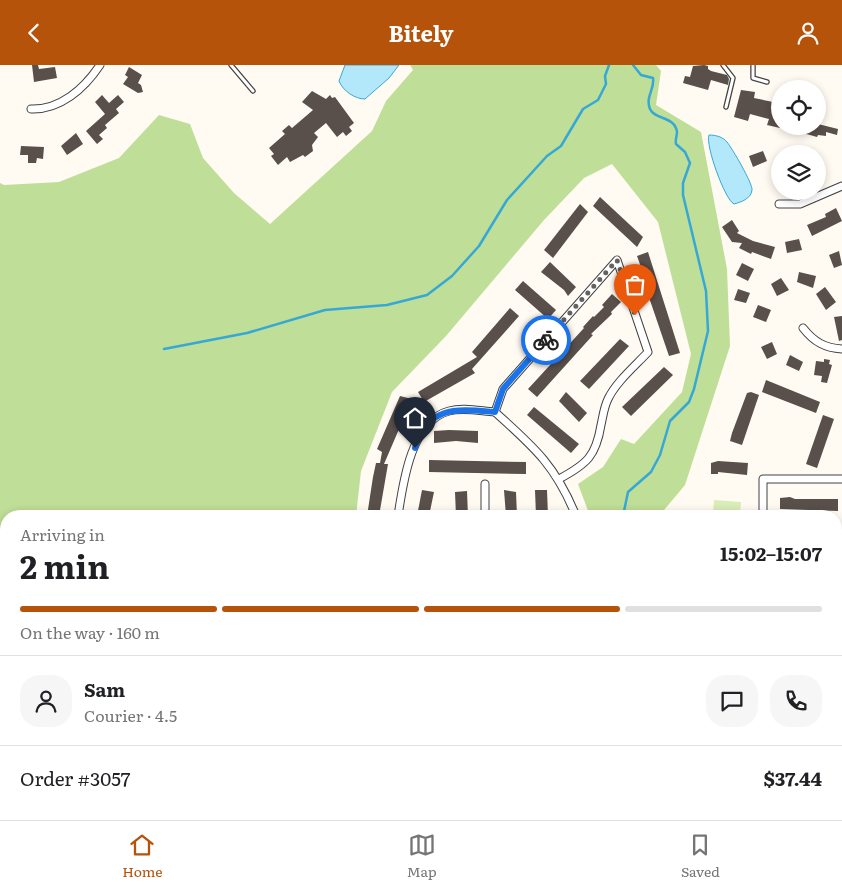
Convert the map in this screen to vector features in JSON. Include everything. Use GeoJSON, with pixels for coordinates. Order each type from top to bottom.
{"type":"FeatureCollection","features":[{"type":"Feature","properties":{"kind":"street"},"geometry":{"type":"LineString","coordinates":[[30,109],[43,109],[59,104],[78,90],[100,65]]}},
{"type":"Feature","properties":{"kind":"street"},"geometry":{"type":"LineString","coordinates":[[779,204],[800,204],[842,186]]}},
{"type":"Feature","properties":{"kind":"street"},"geometry":{"type":"LineString","coordinates":[[495,412],[503,389],[617,260],[648,352],[608,397],[598,444],[593,453],[579,468],[559,479]]}},
{"type":"Feature","properties":{"kind":"street"},"geometry":{"type":"LineString","coordinates":[[803,329],[816,342],[832,348],[842,349]]}},
{"type":"Feature","properties":{"kind":"street"},"geometry":{"type":"LineString","coordinates":[[399,510],[404,480],[420,432],[434,417],[450,411],[495,412],[542,455],[559,479],[573,510]]}},
{"type":"Feature","properties":{"kind":"street"},"geometry":{"type":"LineString","coordinates":[[763,510],[763,479],[842,479]]}},
{"type":"Feature","properties":{"kind":"street"},"geometry":{"type":"LineString","coordinates":[[485,484],[485,510]]}},
{"type":"Feature","properties":{"kind":"lane"},"geometry":{"type":"LineString","coordinates":[[231,65],[253,91]]}},
{"type":"Feature","properties":{"kind":"lane"},"geometry":{"type":"LineString","coordinates":[[723,65],[733,79],[726,107]]}},
{"type":"Feature","properties":{"kind":"lane"},"geometry":{"type":"LineString","coordinates":[[752,65],[753,78],[767,82]]}},
{"type":"Feature","properties":{"kind":"green space"},"geometry":{"type":"Polygon","coordinates":[[[410,65],[656,65],[661,71],[656,105],[701,132],[727,269],[730,346],[685,485],[664,510],[588,510],[578,484],[603,467],[621,439],[634,444],[682,392],[691,354],[658,222],[612,164],[584,178],[544,220],[446,336],[392,392],[361,471],[357,510],[0,510],[0,183],[4,185],[59,182],[119,158],[159,115],[190,124],[203,158],[234,193],[270,224],[372,131],[386,101],[413,70],[410,65]]]}},
{"type":"Feature","properties":{"kind":"green space"},"geometry":{"type":"Polygon","coordinates":[[[714,500],[741,502],[740,510],[713,510],[714,500]]]}},
{"type":"Feature","properties":{"kind":"water"},"geometry":{"type":"Polygon","coordinates":[[[345,65],[399,65],[389,78],[365,99],[361,99],[346,91],[339,81],[345,65]]]}},
{"type":"Feature","properties":{"kind":"water"},"geometry":{"type":"Polygon","coordinates":[[[709,135],[725,140],[742,166],[752,190],[750,196],[745,200],[734,204],[726,193],[713,160],[709,135]]]}},
{"type":"Feature","properties":{"kind":"building"},"geometry":{"type":"Polygon","coordinates":[[[32,65],[38,65],[39,69],[55,67],[57,78],[34,82],[32,65]]]}},
{"type":"Feature","properties":{"kind":"building"},"geometry":{"type":"Polygon","coordinates":[[[693,66],[708,66],[708,69],[711,71],[727,75],[729,79],[728,85],[711,80],[708,90],[683,83],[685,76],[690,77],[693,66]]]}},
{"type":"Feature","properties":{"kind":"building"},"geometry":{"type":"Polygon","coordinates":[[[129,67],[142,75],[138,83],[141,85],[143,92],[138,93],[123,84],[128,77],[125,75],[129,67]]]}},
{"type":"Feature","properties":{"kind":"building"},"geometry":{"type":"Polygon","coordinates":[[[741,90],[755,92],[754,98],[771,102],[771,126],[767,125],[769,119],[750,114],[748,121],[734,117],[741,90]]]}},
{"type":"Feature","properties":{"kind":"building"},"geometry":{"type":"Polygon","coordinates":[[[312,91],[326,99],[330,95],[332,98],[335,97],[354,123],[349,127],[352,131],[346,136],[343,132],[337,137],[326,123],[314,133],[318,137],[312,145],[313,151],[305,157],[303,155],[290,162],[287,157],[278,165],[271,156],[274,154],[269,148],[285,134],[282,131],[289,125],[292,128],[313,110],[302,102],[312,91]]]}},
{"type":"Feature","properties":{"kind":"building"},"geometry":{"type":"Polygon","coordinates":[[[102,95],[109,103],[118,95],[124,102],[116,109],[119,113],[105,125],[107,128],[99,135],[103,139],[97,144],[86,131],[105,114],[95,102],[102,95]]]}},
{"type":"Feature","properties":{"kind":"building"},"geometry":{"type":"Polygon","coordinates":[[[826,126],[838,129],[837,135],[826,132],[826,126]]]}},
{"type":"Feature","properties":{"kind":"building"},"geometry":{"type":"Polygon","coordinates":[[[76,133],[83,144],[67,155],[61,146],[76,133]]]}},
{"type":"Feature","properties":{"kind":"building"},"geometry":{"type":"Polygon","coordinates":[[[21,146],[44,147],[43,159],[37,158],[36,163],[28,163],[28,155],[20,155],[21,146]]]}},
{"type":"Feature","properties":{"kind":"building"},"geometry":{"type":"Polygon","coordinates":[[[763,151],[767,161],[753,167],[749,156],[763,151]]]}},
{"type":"Feature","properties":{"kind":"building"},"geometry":{"type":"Polygon","coordinates":[[[600,197],[643,237],[637,247],[593,206],[600,197]]]}},
{"type":"Feature","properties":{"kind":"building"},"geometry":{"type":"Polygon","coordinates":[[[580,204],[588,212],[553,258],[544,250],[580,204]]]}},
{"type":"Feature","properties":{"kind":"building"},"geometry":{"type":"Polygon","coordinates":[[[836,208],[842,221],[812,236],[807,225],[826,217],[825,214],[836,208]]]}},
{"type":"Feature","properties":{"kind":"building"},"geometry":{"type":"Polygon","coordinates":[[[732,220],[739,231],[737,233],[753,241],[775,247],[771,259],[752,252],[751,254],[739,248],[742,243],[732,242],[722,227],[732,220]]]}},
{"type":"Feature","properties":{"kind":"building"},"geometry":{"type":"Polygon","coordinates":[[[799,239],[802,250],[787,253],[785,242],[799,239]]]}},
{"type":"Feature","properties":{"kind":"building"},"geometry":{"type":"Polygon","coordinates":[[[839,251],[842,265],[834,268],[829,255],[839,251]]]}},
{"type":"Feature","properties":{"kind":"building"},"geometry":{"type":"Polygon","coordinates":[[[648,252],[680,353],[669,356],[640,271],[642,270],[637,256],[648,252]]]}},
{"type":"Feature","properties":{"kind":"building"},"geometry":{"type":"Polygon","coordinates":[[[550,262],[576,287],[568,296],[564,290],[541,272],[550,262]]]}},
{"type":"Feature","properties":{"kind":"building"},"geometry":{"type":"Polygon","coordinates":[[[742,263],[754,269],[748,281],[736,275],[742,263]]]}},
{"type":"Feature","properties":{"kind":"building"},"geometry":{"type":"Polygon","coordinates":[[[799,272],[816,276],[813,288],[797,282],[799,272]]]}},
{"type":"Feature","properties":{"kind":"building"},"geometry":{"type":"Polygon","coordinates":[[[781,278],[789,290],[777,296],[771,284],[781,278]]]}},
{"type":"Feature","properties":{"kind":"building"},"geometry":{"type":"Polygon","coordinates":[[[523,281],[556,310],[548,319],[515,290],[523,281]]]}},
{"type":"Feature","properties":{"kind":"building"},"geometry":{"type":"Polygon","coordinates":[[[825,287],[836,302],[826,310],[816,294],[825,287]]]}},
{"type":"Feature","properties":{"kind":"building"},"geometry":{"type":"Polygon","coordinates":[[[738,289],[750,293],[746,303],[734,300],[738,289]]]}},
{"type":"Feature","properties":{"kind":"building"},"geometry":{"type":"Polygon","coordinates":[[[612,294],[621,302],[537,397],[528,389],[593,316],[604,307],[602,305],[612,294]]]}},
{"type":"Feature","properties":{"kind":"building"},"geometry":{"type":"Polygon","coordinates":[[[758,305],[771,310],[766,322],[753,317],[758,305]]]}},
{"type":"Feature","properties":{"kind":"building"},"geometry":{"type":"Polygon","coordinates":[[[510,308],[519,316],[472,369],[475,373],[424,402],[418,392],[477,357],[472,352],[510,308]]]}},
{"type":"Feature","properties":{"kind":"building"},"geometry":{"type":"Polygon","coordinates":[[[842,316],[842,340],[839,341],[834,317],[842,316]]]}},
{"type":"Feature","properties":{"kind":"building"},"geometry":{"type":"Polygon","coordinates":[[[620,339],[629,346],[589,389],[580,381],[620,339]]]}},
{"type":"Feature","properties":{"kind":"building"},"geometry":{"type":"Polygon","coordinates":[[[772,342],[777,354],[767,359],[761,347],[772,342]]]}},
{"type":"Feature","properties":{"kind":"building"},"geometry":{"type":"Polygon","coordinates":[[[790,355],[803,362],[799,371],[786,365],[790,355]]]}},
{"type":"Feature","properties":{"kind":"building"},"geometry":{"type":"Polygon","coordinates":[[[824,359],[830,360],[829,364],[832,365],[827,383],[821,382],[822,376],[814,375],[816,361],[824,362],[824,359]]]}},
{"type":"Feature","properties":{"kind":"building"},"geometry":{"type":"Polygon","coordinates":[[[664,367],[673,375],[631,416],[622,407],[664,367]]]}},
{"type":"Feature","properties":{"kind":"building"},"geometry":{"type":"Polygon","coordinates":[[[766,380],[820,402],[816,413],[762,392],[766,380]]]}},
{"type":"Feature","properties":{"kind":"building"},"geometry":{"type":"Polygon","coordinates":[[[566,392],[587,413],[579,422],[559,401],[566,392]]]}},
{"type":"Feature","properties":{"kind":"building"},"geometry":{"type":"Polygon","coordinates":[[[751,392],[759,395],[742,445],[730,441],[747,393],[751,392]]]}},
{"type":"Feature","properties":{"kind":"building"},"geometry":{"type":"Polygon","coordinates":[[[400,396],[412,399],[384,464],[388,464],[380,510],[368,510],[376,463],[380,463],[382,452],[377,449],[400,396]]]}},
{"type":"Feature","properties":{"kind":"building"},"geometry":{"type":"Polygon","coordinates":[[[534,407],[579,444],[571,453],[527,415],[534,407]]]}},
{"type":"Feature","properties":{"kind":"building"},"geometry":{"type":"Polygon","coordinates":[[[823,415],[834,419],[817,468],[806,464],[823,415]]]}},
{"type":"Feature","properties":{"kind":"building"},"geometry":{"type":"Polygon","coordinates":[[[434,431],[478,431],[478,443],[456,441],[434,443],[434,431]]]}},
{"type":"Feature","properties":{"kind":"building"},"geometry":{"type":"Polygon","coordinates":[[[429,460],[526,462],[526,474],[429,472],[429,460]]]}},
{"type":"Feature","properties":{"kind":"building"},"geometry":{"type":"Polygon","coordinates":[[[718,461],[748,463],[747,475],[718,472],[718,474],[711,474],[711,463],[718,461]]]}},
{"type":"Feature","properties":{"kind":"building"},"geometry":{"type":"Polygon","coordinates":[[[422,490],[434,492],[430,510],[418,510],[422,490]]]}},
{"type":"Feature","properties":{"kind":"building"},"geometry":{"type":"Polygon","coordinates":[[[504,490],[516,492],[517,510],[506,510],[504,490]]]}},
{"type":"Feature","properties":{"kind":"building"},"geometry":{"type":"Polygon","coordinates":[[[535,490],[547,490],[548,510],[536,510],[535,490]]]}},
{"type":"Feature","properties":{"kind":"building"},"geometry":{"type":"Polygon","coordinates":[[[467,491],[468,510],[456,510],[455,492],[467,491]]]}},
{"type":"Feature","properties":{"kind":"building"},"geometry":{"type":"Polygon","coordinates":[[[780,498],[838,499],[838,510],[780,509],[780,498]]]}},
{"type":"Feature","properties":{"kind":"waterway"},"geometry":{"type":"LineString","coordinates":[[164,349],[247,333],[325,310],[387,305],[427,295],[452,276],[479,246],[507,200],[547,156],[561,146],[583,109],[598,100],[606,84],[605,76],[609,65]]}},
{"type":"Feature","properties":{"kind":"waterway"},"geometry":{"type":"LineString","coordinates":[[624,510],[628,492],[651,472],[660,455],[670,421],[689,402],[708,331],[706,291],[683,195],[683,183],[690,163],[685,152],[676,144],[677,132],[673,123],[656,115],[650,109],[649,97],[653,86],[653,78],[641,75],[633,65]]}},
{"type":"Feature","properties":{"kind":"way so far"},"geometry":{"type":"LineString","coordinates":[[546,340],[617,260],[635,315]]}},
{"type":"Feature","properties":{"kind":"route"},"geometry":{"type":"LineString","coordinates":[[415,448],[420,432],[434,417],[450,411],[495,412],[503,389],[546,340]]}}]}
